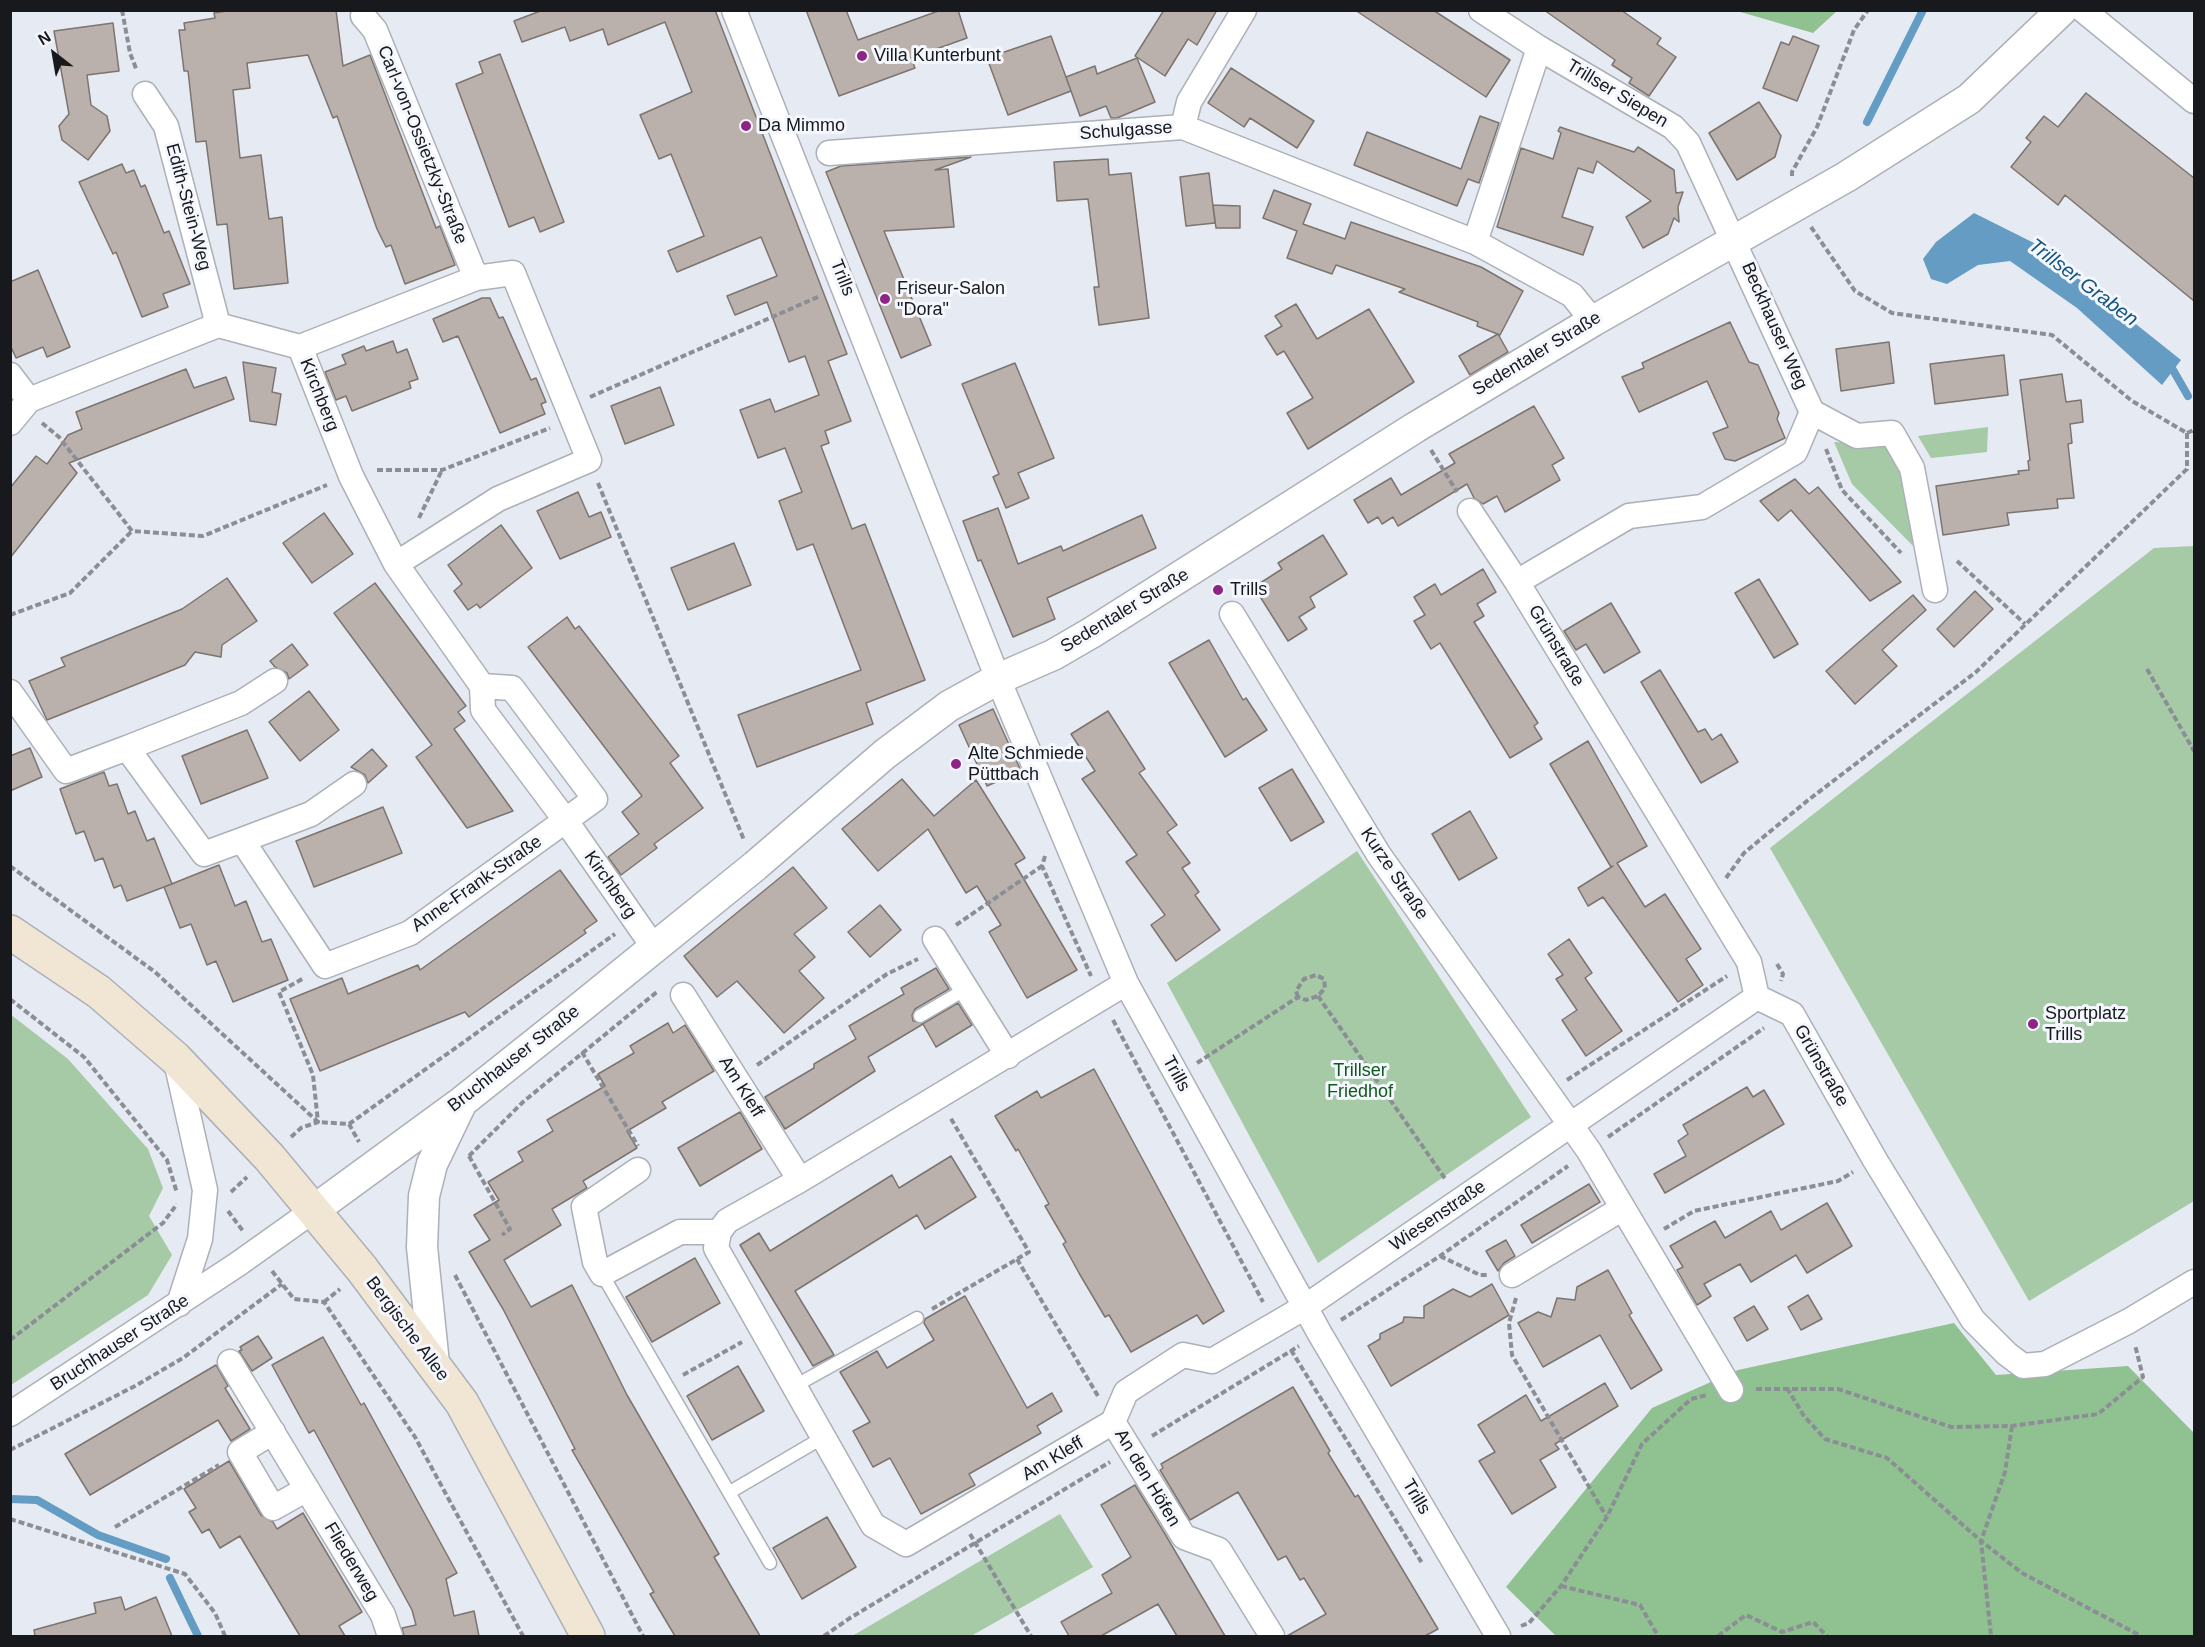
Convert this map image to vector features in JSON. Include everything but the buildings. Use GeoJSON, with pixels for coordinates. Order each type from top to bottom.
{"type":"FeatureCollection","features":[{"type":"Feature","properties":{"kind":"main road","name":"Bergische Allee"},"geometry":{"type":"LineString","coordinates":[[10,932],[99,992],[175,1058],[264,1152],[314,1210],[370,1279],[462,1403],[588,1636]]}},
{"type":"Feature","properties":{"kind":"street","name":"Trills"},"geometry":{"type":"LineString","coordinates":[[734,10],[845,285],[998,679],[1126,983],[1305,1307],[1496,1636]]}},
{"type":"Feature","properties":{"kind":"street"},"geometry":{"type":"LineString","coordinates":[[1183,127],[1189,102],[1244,10]]}},
{"type":"Feature","properties":{"kind":"street","name":"Trillser Siepen"},"geometry":{"type":"LineString","coordinates":[[1482,10],[1539,48],[1673,127],[1688,143],[1735,241]]}},
{"type":"Feature","properties":{"kind":"street","name":"Sedentaler Straße"},"geometry":{"type":"LineString","coordinates":[[998,679],[1048,658],[1091,633],[1416,427],[1593,321],[1796,205],[1968,99],[2062,10]]}},
{"type":"Feature","properties":{"kind":"street"},"geometry":{"type":"LineString","coordinates":[[2083,10],[2194,101]]}},
{"type":"Feature","properties":{"kind":"street","name":"Carl-von-Ossietzky-Straße"},"geometry":{"type":"LineString","coordinates":[[363,16],[375,30],[477,278]]}},
{"type":"Feature","properties":{"kind":"street"},"geometry":{"type":"LineString","coordinates":[[1475,242],[1539,48]]}},
{"type":"Feature","properties":{"kind":"street","name":"Edith-Stein-Weg"},"geometry":{"type":"LineString","coordinates":[[146,94],[166,126],[218,325]]}},
{"type":"Feature","properties":{"kind":"street","name":"Schulgasse"},"geometry":{"type":"LineString","coordinates":[[829,153],[1183,127],[1475,242],[1572,295],[1593,321]]}},
{"type":"Feature","properties":{"kind":"street","name":"Beckhauser Weg"},"geometry":{"type":"LineString","coordinates":[[1735,241],[1812,412],[1857,436],[1892,433],[1912,468],[1915,553],[1935,590]]}},
{"type":"Feature","properties":{"kind":"street"},"geometry":{"type":"LineString","coordinates":[[300,347],[477,278],[513,273],[589,460],[498,499],[396,564]]}},
{"type":"Feature","properties":{"kind":"street"},"geometry":{"type":"LineString","coordinates":[[10,375],[21,410],[218,325]]}},
{"type":"Feature","properties":{"kind":"street","name":"Kirchberg"},"geometry":{"type":"LineString","coordinates":[[218,325],[300,347],[351,476],[396,564],[482,686],[483,710],[566,821],[655,949]]}},
{"type":"Feature","properties":{"kind":"street","name":"Beckhauser Weg"},"geometry":{"type":"LineString","coordinates":[[1517,582],[1629,516],[1702,507],[1795,452],[1812,412]]}},
{"type":"Feature","properties":{"kind":"street","name":"Grünstraße"},"geometry":{"type":"LineString","coordinates":[[1470,511],[1760,958],[1757,997],[1791,1014],[1875,1160],[1973,1320],[2007,1354],[2023,1366],[2044,1364],[2129,1321],[2194,1282]]}},
{"type":"Feature","properties":{"kind":"street","name":"Kurze Straße"},"geometry":{"type":"LineString","coordinates":[[1232,614],[1379,855],[1571,1125]]}},
{"type":"Feature","properties":{"kind":"street","name":"Bruchhauser Straße"},"geometry":{"type":"LineString","coordinates":[[10,1414],[257,1252],[463,1101],[655,949],[921,725],[948,706],[998,679]]}},
{"type":"Feature","properties":{"kind":"street"},"geometry":{"type":"LineString","coordinates":[[10,692],[66,771],[241,703],[275,681]]}},
{"type":"Feature","properties":{"kind":"street"},"geometry":{"type":"LineString","coordinates":[[482,686],[512,688],[595,799],[566,821]]}},
{"type":"Feature","properties":{"kind":"street"},"geometry":{"type":"LineString","coordinates":[[126,748],[204,854],[311,814],[354,784]]}},
{"type":"Feature","properties":{"kind":"street","name":"Anne-Frank-Straße"},"geometry":{"type":"LineString","coordinates":[[325,966],[410,933],[566,821]]}},
{"type":"Feature","properties":{"kind":"street"},"geometry":{"type":"LineString","coordinates":[[242,840],[325,966]]}},
{"type":"Feature","properties":{"kind":"street"},"geometry":{"type":"LineString","coordinates":[[937,943],[1008,1056]]}},
{"type":"Feature","properties":{"kind":"street"},"geometry":{"type":"LineString","coordinates":[[638,1170],[584,1207],[595,1263],[602,1274],[680,1232],[719,1232],[727,1221],[939,1099],[1126,983]]}},
{"type":"Feature","properties":{"kind":"street","name":"Am Kleff"},"geometry":{"type":"LineString","coordinates":[[673,991],[736,1079],[800,1180]]}},
{"type":"Feature","properties":{"kind":"street","name":"Wiesenstraße"},"geometry":{"type":"LineString","coordinates":[[1305,1307],[1757,997]]}},
{"type":"Feature","properties":{"kind":"street"},"geometry":{"type":"LineString","coordinates":[[175,1058],[197,1146],[205,1206],[200,1239],[179,1304]]}},
{"type":"Feature","properties":{"kind":"street"},"geometry":{"type":"LineString","coordinates":[[434,1364],[422,1237],[424,1196],[432,1164],[463,1101]]}},
{"type":"Feature","properties":{"kind":"street"},"geometry":{"type":"LineString","coordinates":[[1571,1125],[1731,1390]]}},
{"type":"Feature","properties":{"kind":"street"},"geometry":{"type":"LineString","coordinates":[[1512,1275],[1623,1208]]}},
{"type":"Feature","properties":{"kind":"street","name":"Am Kleff"},"geometry":{"type":"LineString","coordinates":[[719,1232],[716,1248],[873,1525],[906,1544],[959,1515],[1113,1422]]}},
{"type":"Feature","properties":{"kind":"street"},"geometry":{"type":"LineString","coordinates":[[1113,1422],[1126,1392],[1183,1355],[1212,1361],[1305,1307]]}},
{"type":"Feature","properties":{"kind":"street","name":"Fliederweg"},"geometry":{"type":"LineString","coordinates":[[230,1362],[383,1615],[390,1636]]}},
{"type":"Feature","properties":{"kind":"street","name":"An den Höfen"},"geometry":{"type":"LineString","coordinates":[[1113,1422],[1184,1537],[1219,1550],[1272,1636]]}},
{"type":"Feature","properties":{"kind":"street"},"geometry":{"type":"LineString","coordinates":[[273,1432],[240,1452],[273,1508],[307,1489]]}},
{"type":"Feature","properties":{"kind":"lane"},"geometry":{"type":"LineString","coordinates":[[920,1016],[966,989]]}},
{"type":"Feature","properties":{"kind":"lane"},"geometry":{"type":"LineString","coordinates":[[602,1274],[770,1563]]}},
{"type":"Feature","properties":{"kind":"lane"},"geometry":{"type":"LineString","coordinates":[[793,1387],[917,1318]]}},
{"type":"Feature","properties":{"kind":"lane"},"geometry":{"type":"LineString","coordinates":[[730,1492],[822,1438]]}},
{"type":"Feature","properties":{"kind":"path"},"geometry":{"type":"LineString","coordinates":[[122,10],[130,53]]}},
{"type":"Feature","properties":{"kind":"path"},"geometry":{"type":"LineString","coordinates":[[1868,10],[1854,30],[1817,127],[1792,172],[1796,205],[1855,291],[1892,313],[2052,335],[2132,401],[2187,433]]}},
{"type":"Feature","properties":{"kind":"path"},"geometry":{"type":"LineString","coordinates":[[568,407],[845,285]]}},
{"type":"Feature","properties":{"kind":"path"},"geometry":{"type":"LineString","coordinates":[[21,410],[58,437],[95,484]]}},
{"type":"Feature","properties":{"kind":"path"},"geometry":{"type":"LineString","coordinates":[[1812,412],[1842,490],[1915,553],[1945,551],[2025,624]]}},
{"type":"Feature","properties":{"kind":"path"},"geometry":{"type":"LineString","coordinates":[[1416,427],[1470,511]]}},
{"type":"Feature","properties":{"kind":"path"},"geometry":{"type":"LineString","coordinates":[[2187,433],[2194,430]]}},
{"type":"Feature","properties":{"kind":"path"},"geometry":{"type":"LineString","coordinates":[[1731,888],[1726,879],[1744,853],[1807,801],[1976,672],[2187,469],[2187,433]]}},
{"type":"Feature","properties":{"kind":"path"},"geometry":{"type":"LineString","coordinates":[[589,460],[755,866]]}},
{"type":"Feature","properties":{"kind":"path"},"geometry":{"type":"LineString","coordinates":[[10,615],[70,593],[132,531]]}},
{"type":"Feature","properties":{"kind":"path"},"geometry":{"type":"LineString","coordinates":[[2147,669],[2194,751]]}},
{"type":"Feature","properties":{"kind":"path"},"geometry":{"type":"LineString","coordinates":[[10,866],[155,972],[318,1122],[348,1124],[635,919]]}},
{"type":"Feature","properties":{"kind":"path"},"geometry":{"type":"LineString","coordinates":[[736,1079],[887,974],[937,943],[1042,866]]}},
{"type":"Feature","properties":{"kind":"path"},"geometry":{"type":"LineString","coordinates":[[1549,1092],[1760,958],[1783,974]]}},
{"type":"Feature","properties":{"kind":"path"},"geometry":{"type":"LineString","coordinates":[[318,1122],[313,1075],[279,992],[325,966]]}},
{"type":"Feature","properties":{"kind":"path"},"geometry":{"type":"LineString","coordinates":[[1316,975],[1324,980],[1325,988],[1318,996],[1306,1000],[1298,997],[1296,991],[1304,979],[1316,975]]}},
{"type":"Feature","properties":{"kind":"path"},"geometry":{"type":"LineString","coordinates":[[465,1163],[469,1156],[523,1102],[582,1052],[673,991]]}},
{"type":"Feature","properties":{"kind":"path"},"geometry":{"type":"LineString","coordinates":[[1318,996],[1460,1201]]}},
{"type":"Feature","properties":{"kind":"path"},"geometry":{"type":"LineString","coordinates":[[1176,1076],[1298,997]]}},
{"type":"Feature","properties":{"kind":"path"},"geometry":{"type":"LineString","coordinates":[[10,999],[84,1057],[166,1160],[180,1201],[163,1223],[10,1340]]}},
{"type":"Feature","properties":{"kind":"path"},"geometry":{"type":"LineString","coordinates":[[582,1052],[639,1147],[638,1170]]}},
{"type":"Feature","properties":{"kind":"path"},"geometry":{"type":"LineString","coordinates":[[917,1318],[1029,1252],[939,1099]]}},
{"type":"Feature","properties":{"kind":"path"},"geometry":{"type":"LineString","coordinates":[[348,1124],[374,1167]]}},
{"type":"Feature","properties":{"kind":"path"},"geometry":{"type":"LineString","coordinates":[[469,1156],[510,1229],[502,1235]]}},
{"type":"Feature","properties":{"kind":"path"},"geometry":{"type":"LineString","coordinates":[[1643,1242],[1694,1211],[1838,1181],[1875,1160]]}},
{"type":"Feature","properties":{"kind":"path"},"geometry":{"type":"LineString","coordinates":[[205,1206],[224,1204],[257,1252],[294,1299],[324,1302],[415,1437],[523,1636]]}},
{"type":"Feature","properties":{"kind":"path"},"geometry":{"type":"LineString","coordinates":[[1440,1256],[1480,1275],[1512,1275],[1520,1287],[1509,1323],[1512,1354],[1606,1516]]}},
{"type":"Feature","properties":{"kind":"path"},"geometry":{"type":"LineString","coordinates":[[1017,1260],[1113,1422]]}},
{"type":"Feature","properties":{"kind":"path"},"geometry":{"type":"LineString","coordinates":[[452,1264],[454,1274],[515,1395],[643,1636]]}},
{"type":"Feature","properties":{"kind":"path"},"geometry":{"type":"LineString","coordinates":[[10,1450],[135,1386],[183,1358],[282,1284]]}},
{"type":"Feature","properties":{"kind":"path"},"geometry":{"type":"LineString","coordinates":[[1496,1636],[1529,1623],[1561,1586],[1606,1516],[1642,1444],[1691,1400],[1731,1390],[1838,1389],[1951,1427],[2012,1426],[2097,1414],[2143,1377],[2129,1321]]}},
{"type":"Feature","properties":{"kind":"path"},"geometry":{"type":"LineString","coordinates":[[667,1384],[761,1331]]}},
{"type":"Feature","properties":{"kind":"path"},"geometry":{"type":"LineString","coordinates":[[1787,1388],[1804,1416],[1825,1439],[1887,1458],[1981,1541],[2022,1573],[2141,1636]]}},
{"type":"Feature","properties":{"kind":"path"},"geometry":{"type":"LineString","coordinates":[[1991,1636],[1981,1541],[2005,1472],[2012,1426]]}},
{"type":"Feature","properties":{"kind":"path"},"geometry":{"type":"LineString","coordinates":[[115,1527],[240,1452]]}},
{"type":"Feature","properties":{"kind":"path"},"geometry":{"type":"LineString","coordinates":[[959,1515],[1031,1636]]}},
{"type":"Feature","properties":{"kind":"path"},"geometry":{"type":"LineString","coordinates":[[10,1519],[185,1574],[215,1613],[225,1636]]}},
{"type":"Feature","properties":{"kind":"path"},"geometry":{"type":"LineString","coordinates":[[1561,1586],[1640,1605],[1658,1636]]}},
{"type":"Feature","properties":{"kind":"path"},"geometry":{"type":"LineString","coordinates":[[1718,1636],[1746,1615],[1782,1632],[1813,1622],[1827,1636]]}},
{"type":"Feature","properties":{"kind":"path"},"geometry":{"type":"LineString","coordinates":[[824,1636],[850,1618]]}},
{"type":"Feature","properties":{"kind":"green space"},"geometry":{"type":"Polygon","coordinates":[[[1837,10],[1813,33],[1737,11],[1837,10]]]}},
{"type":"Feature","properties":{"kind":"green space"},"geometry":{"type":"Polygon","coordinates":[[[1988,427],[1987,452],[1931,458],[1918,436],[1988,427]]]}},
{"type":"Feature","properties":{"kind":"green space"},"geometry":{"type":"Polygon","coordinates":[[[1834,442],[1893,445],[1909,483],[1913,546],[1852,484],[1834,442]]]}},
{"type":"Feature","properties":{"kind":"green space","name":"Sportplatz Trills"},"geometry":{"type":"Polygon","coordinates":[[[2194,546],[2194,1201],[2029,1301],[1770,848],[2154,548],[2194,546]]]}},
{"type":"Feature","properties":{"kind":"green space","name":"Trillser Friedhof"},"geometry":{"type":"Polygon","coordinates":[[[1357,851],[1531,1117],[1318,1263],[1167,983],[1357,851]]]}},
{"type":"Feature","properties":{"kind":"green space"},"geometry":{"type":"Polygon","coordinates":[[[10,1014],[68,1059],[148,1149],[163,1188],[149,1216],[172,1255],[148,1295],[11,1385],[10,1014]]]}},
{"type":"Feature","properties":{"kind":"green space"},"geometry":{"type":"Polygon","coordinates":[[[1954,1323],[1996,1375],[2128,1366],[2194,1433],[2194,1636],[1556,1636],[1506,1587],[1652,1408],[1738,1370],[1954,1323]]]}},
{"type":"Feature","properties":{"kind":"green space"},"geometry":{"type":"Polygon","coordinates":[[[1060,1514],[1093,1567],[971,1636],[854,1635],[1060,1514]]]}},
{"type":"Feature","properties":{"kind":"water"},"geometry":{"type":"Polygon","coordinates":[[[1974,213],[2034,243],[2181,360],[2162,385],[2077,308],[2010,261],[1978,265],[1947,284],[1931,279],[1923,259],[1936,242],[1974,213]]]}},
{"type":"Feature","properties":{"kind":"waterway","name":"Trillser Graben"},"geometry":{"type":"LineString","coordinates":[[1867,122],[1923,10]]}},
{"type":"Feature","properties":{"kind":"waterway","name":"Trillser Graben"},"geometry":{"type":"LineString","coordinates":[[2164,364],[2173,370],[2188,396]]}},
{"type":"Feature","properties":{"kind":"waterway"},"geometry":{"type":"LineString","coordinates":[[10,1499],[37,1500],[98,1535],[166,1559]]}},
{"type":"Feature","properties":{"kind":"waterway"},"geometry":{"type":"LineString","coordinates":[[170,1578],[198,1636]]}},
{"type":"Feature","properties":{"kind":"place","name":"Villa Kunterbunt"},"geometry":{"type":"Point","coordinates":[862,56]}},
{"type":"Feature","properties":{"kind":"place","name":"Da Mimmo"},"geometry":{"type":"Point","coordinates":[746,126]}},
{"type":"Feature","properties":{"kind":"place","name":"Friseur-Salon \"Dora\""},"geometry":{"type":"Point","coordinates":[885,299]}},
{"type":"Feature","properties":{"kind":"place","name":"Trills"},"geometry":{"type":"Point","coordinates":[1218,590]}},
{"type":"Feature","properties":{"kind":"place","name":"Alte Schmiede Püttbach"},"geometry":{"type":"Point","coordinates":[956,764]}},
{"type":"Feature","properties":{"kind":"place","name":"Sportplatz Trills"},"geometry":{"type":"Point","coordinates":[2033,1024]}}]}
